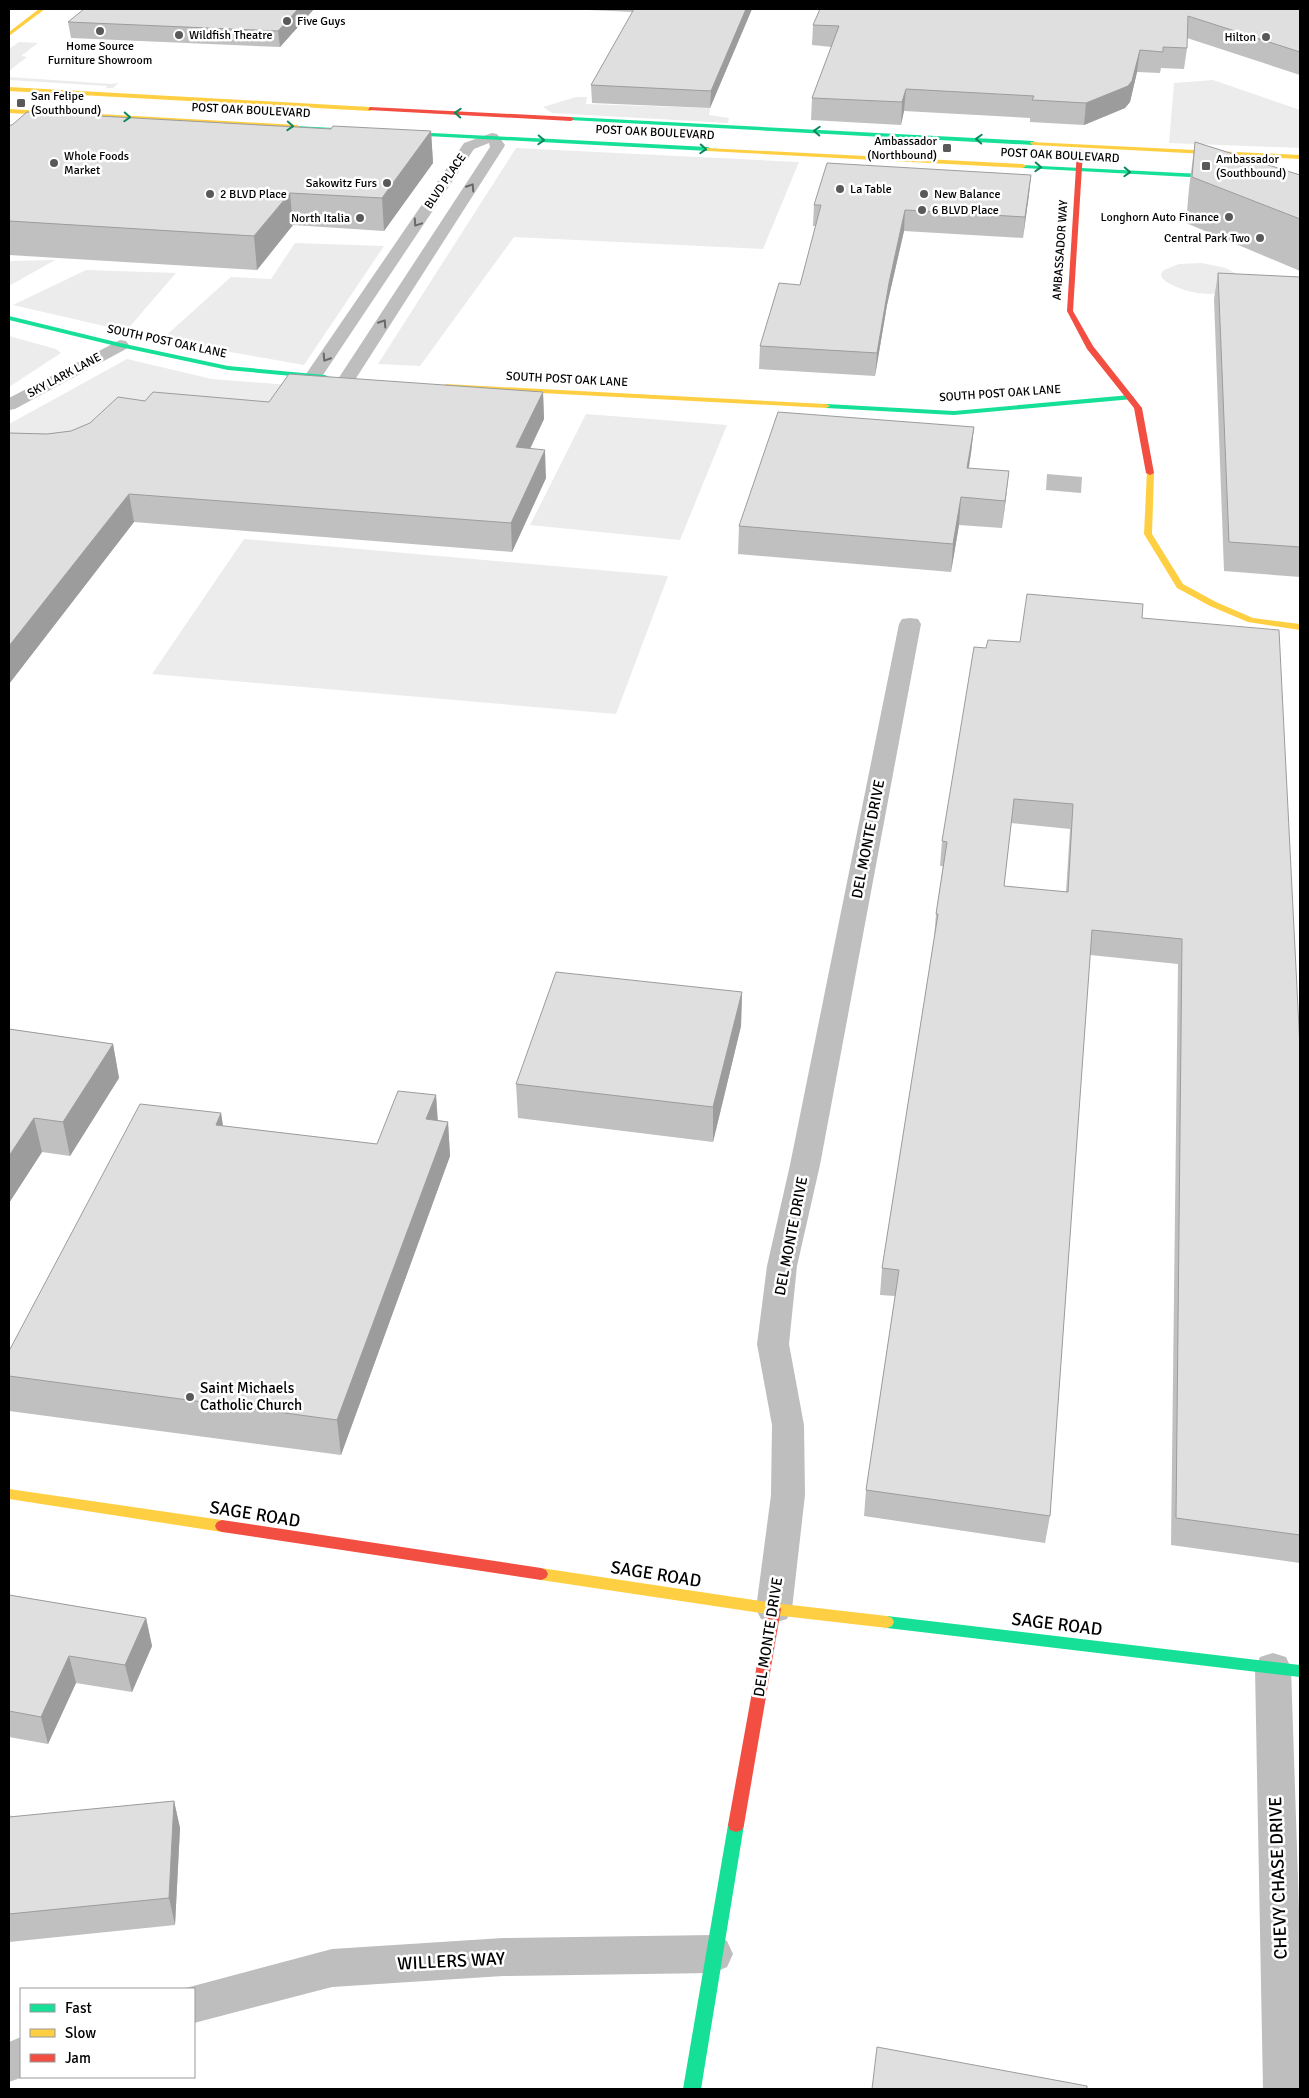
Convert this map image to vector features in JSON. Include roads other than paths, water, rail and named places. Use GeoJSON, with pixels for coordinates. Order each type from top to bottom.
{"type":"FeatureCollection","features":[{"type":"Feature","properties":{"kind":"main road"},"geometry":{"type":"LineString","coordinates":[[9,34],[42,9]]}},
{"type":"Feature","properties":{"kind":"main road","name":"POST OAK BOULEVARD"},"geometry":{"type":"LineString","coordinates":[[9,89],[1300,157]]}},
{"type":"Feature","properties":{"kind":"main road","name":"POST OAK BOULEVARD"},"geometry":{"type":"LineString","coordinates":[[9,110],[1300,181]]}},
{"type":"Feature","properties":{"kind":"main road"},"geometry":{"type":"LineString","coordinates":[[492,137],[507,115]]}},
{"type":"Feature","properties":{"kind":"main road","name":"AMBASSADOR WAY"},"geometry":{"type":"LineString","coordinates":[[1080,145],[1070,311],[1090,346],[1138,408],[1150,467],[1148,534],[1180,586],[1213,604],[1251,620],[1300,627]]}},
{"type":"Feature","properties":{"kind":"main road","name":"SOUTH POST OAK LANE"},"geometry":{"type":"LineString","coordinates":[[9,318],[120,345],[228,368],[352,379]]}},
{"type":"Feature","properties":{"kind":"main road","name":"SOUTH POST OAK LANE"},"geometry":{"type":"LineString","coordinates":[[438,385],[954,413],[1130,397]]}},
{"type":"Feature","properties":{"kind":"main road","name":"SAGE ROAD"},"geometry":{"type":"LineString","coordinates":[[9,1494],[774,1609],[1287,1669]]}},
{"type":"Feature","properties":{"kind":"main road","name":"DEL MONTE DRIVE"},"geometry":{"type":"LineString","coordinates":[[692,2089],[774,1609]]}},
{"type":"Feature","properties":{"kind":"street","name":"BLVD PLACE"},"geometry":{"type":"LineString","coordinates":[[313,377],[469,146],[492,137],[498,145],[497,147],[352,379]]}},
{"type":"Feature","properties":{"kind":"street","name":"SKY LARK LANE"},"geometry":{"type":"LineString","coordinates":[[9,405],[120,345]]}},
{"type":"Feature","properties":{"kind":"street","name":"DEL MONTE DRIVE"},"geometry":{"type":"LineString","coordinates":[[774,1609],[788,1495],[788,1425],[773,1344],[782,1266],[805,1165],[910,624]]}},
{"type":"Feature","properties":{"kind":"street","name":"CHEVY CHASE DRIVE"},"geometry":{"type":"LineString","coordinates":[[1284,2089],[1291,2041],[1287,1669]]}},
{"type":"Feature","properties":{"kind":"street","name":"WILLERS WAY"},"geometry":{"type":"LineString","coordinates":[[195,2004],[332,1968],[503,1957],[714,1954]]}},
{"type":"Feature","properties":{"kind":"place","name":"Five Guys"},"geometry":{"type":"Point","coordinates":[287,21]}},
{"type":"Feature","properties":{"kind":"place","name":"Home Source Furniture Showroom"},"geometry":{"type":"Point","coordinates":[100,31]}},
{"type":"Feature","properties":{"kind":"place","name":"Wildfish Theatre"},"geometry":{"type":"Point","coordinates":[179,35]}},
{"type":"Feature","properties":{"kind":"place","name":"Hilton"},"geometry":{"type":"Point","coordinates":[1266,37]}},
{"type":"Feature","properties":{"kind":"place","name":"San Felipe (Southbound)"},"geometry":{"type":"Point","coordinates":[21,103]}},
{"type":"Feature","properties":{"kind":"place","name":"Ambassador (Northbound)"},"geometry":{"type":"Point","coordinates":[947,148]}},
{"type":"Feature","properties":{"kind":"place","name":"Whole Foods Market"},"geometry":{"type":"Point","coordinates":[54,163]}},
{"type":"Feature","properties":{"kind":"place","name":"Ambassador (Southbound)"},"geometry":{"type":"Point","coordinates":[1206,166]}},
{"type":"Feature","properties":{"kind":"place","name":"Sakowitz Furs"},"geometry":{"type":"Point","coordinates":[387,183]}},
{"type":"Feature","properties":{"kind":"place","name":"La Table"},"geometry":{"type":"Point","coordinates":[840,189]}},
{"type":"Feature","properties":{"kind":"place","name":"2 BLVD Place"},"geometry":{"type":"Point","coordinates":[210,194]}},
{"type":"Feature","properties":{"kind":"place","name":"New Balance"},"geometry":{"type":"Point","coordinates":[924,194]}},
{"type":"Feature","properties":{"kind":"place","name":"6 BLVD Place"},"geometry":{"type":"Point","coordinates":[922,210]}},
{"type":"Feature","properties":{"kind":"place","name":"Longhorn Auto Finance"},"geometry":{"type":"Point","coordinates":[1229,217]}},
{"type":"Feature","properties":{"kind":"place","name":"North Italia"},"geometry":{"type":"Point","coordinates":[360,218]}},
{"type":"Feature","properties":{"kind":"place","name":"Central Park Two"},"geometry":{"type":"Point","coordinates":[1260,238]}},
{"type":"Feature","properties":{"kind":"place","name":"Saint Michaels Catholic Church"},"geometry":{"type":"Point","coordinates":[190,1397]}}]}
